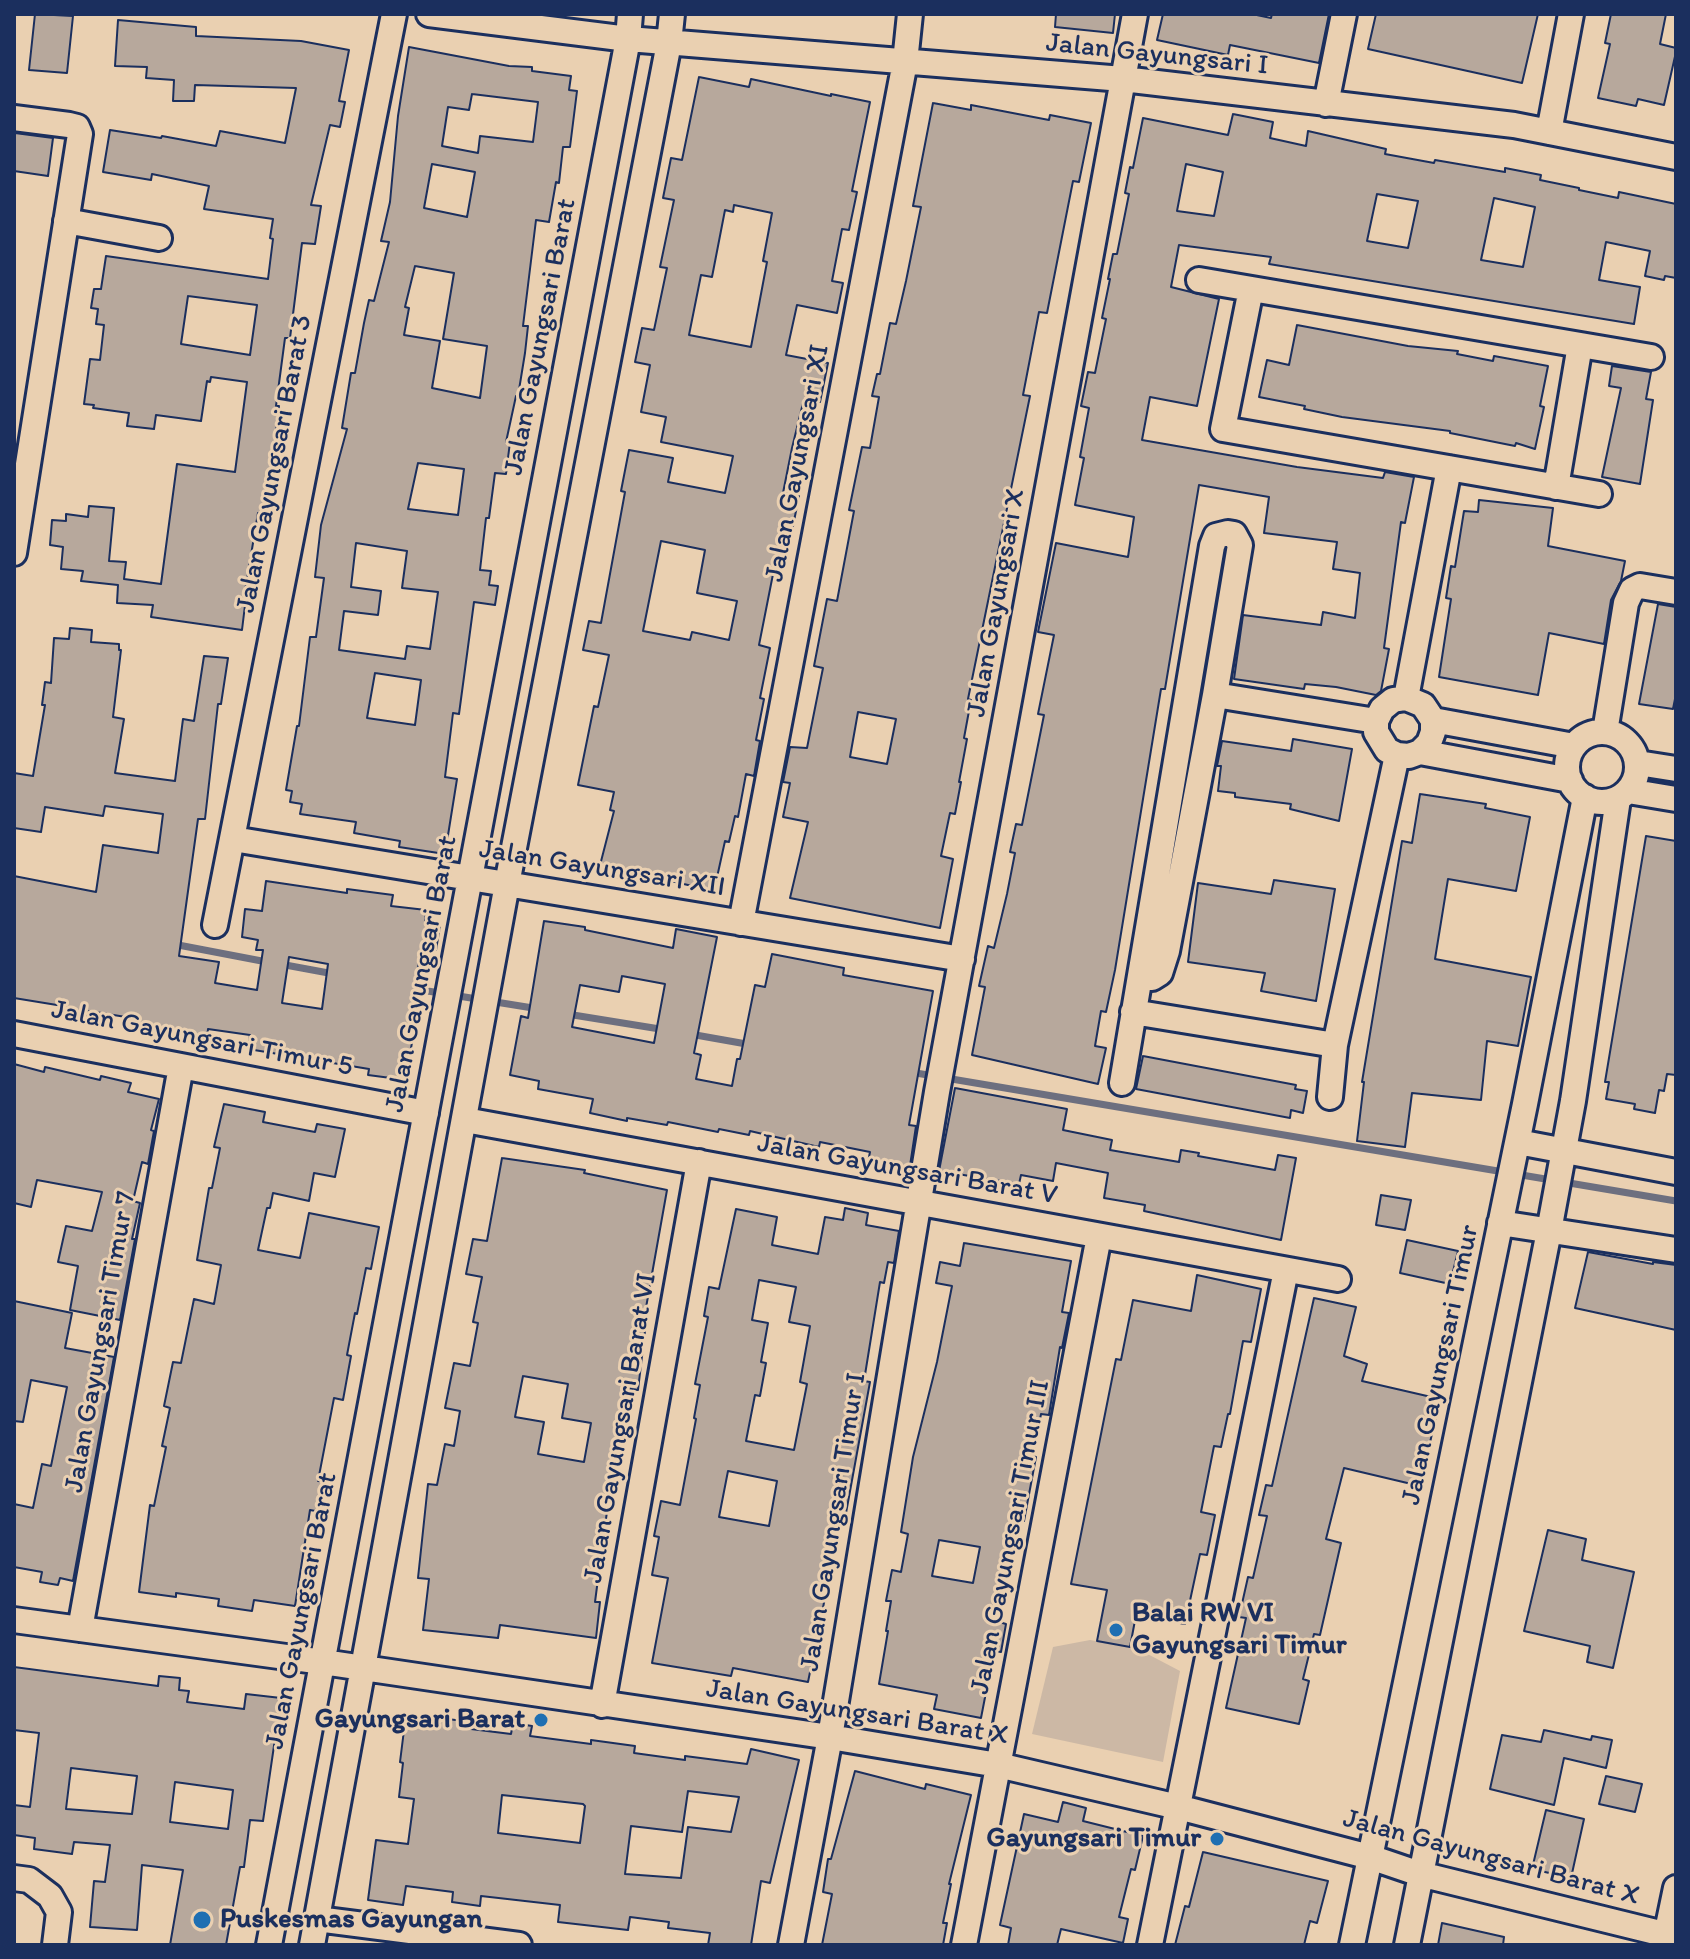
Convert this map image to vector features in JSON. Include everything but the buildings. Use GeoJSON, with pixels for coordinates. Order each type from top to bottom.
{"type":"FeatureCollection","features":[{"type":"Feature","properties":{"kind":"street","name":"Jalan Gayungsari Barat 3"},"geometry":{"type":"LineString","coordinates":[[215,925],[394,14]]}},
{"type":"Feature","properties":{"kind":"street","name":"Jalan Gayungsari I"},"geometry":{"type":"LineString","coordinates":[[429,14],[669,43],[1123,79],[1514,125],[1676,157]]}},
{"type":"Feature","properties":{"kind":"street","name":"Jalan Gayungsari Barat"},"geometry":{"type":"LineString","coordinates":[[269,1945],[628,39],[630,14]]}},
{"type":"Feature","properties":{"kind":"street"},"geometry":{"type":"LineString","coordinates":[[312,1945],[507,884],[669,43],[672,14]]}},
{"type":"Feature","properties":{"kind":"street","name":"Jalan Gayungsari XI"},"geometry":{"type":"LineString","coordinates":[[741,923],[905,62],[910,14]]}},
{"type":"Feature","properties":{"kind":"street","name":"Jalan Gayungsari X"},"geometry":{"type":"LineString","coordinates":[[918,1202],[1135,14]]}},
{"type":"Feature","properties":{"kind":"street"},"geometry":{"type":"LineString","coordinates":[[1326,104],[1344,14]]}},
{"type":"Feature","properties":{"kind":"street"},"geometry":{"type":"LineString","coordinates":[[1549,132],[1571,14]]}},
{"type":"Feature","properties":{"kind":"street"},"geometry":{"type":"LineString","coordinates":[[14,118],[69,125],[77,127],[80,134],[14,553]]}},
{"type":"Feature","properties":{"kind":"street"},"geometry":{"type":"LineString","coordinates":[[66,221],[159,238]]}},
{"type":"Feature","properties":{"kind":"street"},"geometry":{"type":"LineString","coordinates":[[1199,280],[1651,357]]}},
{"type":"Feature","properties":{"kind":"street"},"geometry":{"type":"LineString","coordinates":[[1251,289],[1223,429],[1599,494]]}},
{"type":"Feature","properties":{"kind":"street"},"geometry":{"type":"LineString","coordinates":[[1556,487],[1580,345]]}},
{"type":"Feature","properties":{"kind":"street"},"geometry":{"type":"LineString","coordinates":[[1406,698],[1449,468]]}},
{"type":"Feature","properties":{"kind":"street"},"geometry":{"type":"LineString","coordinates":[[1122,1083],[1212,546],[1216,536],[1234,534],[1240,545],[1167,951],[1160,973],[1152,978],[1140,978]]}},
{"type":"Feature","properties":{"kind":"street"},"geometry":{"type":"LineString","coordinates":[[1605,732],[1626,603],[1632,590],[1640,586],[1676,592]]}},
{"type":"Feature","properties":{"kind":"street"},"geometry":{"type":"LineString","coordinates":[[1215,695],[1376,721]]}},
{"type":"Feature","properties":{"kind":"street"},"geometry":{"type":"LineString","coordinates":[[1408,753],[1429,743],[1433,720],[1423,705],[1406,698],[1393,700],[1382,709],[1376,721],[1376,732],[1387,750],[1577,788],[1596,801],[1623,795],[1676,799]]}},
{"type":"Feature","properties":{"kind":"street"},"geometry":{"type":"LineString","coordinates":[[1433,720],[1574,746]]}},
{"type":"Feature","properties":{"kind":"street"},"geometry":{"type":"LineString","coordinates":[[1407,1945],[1551,1222],[1623,795],[1636,778],[1638,763],[1632,748],[1620,737],[1605,732],[1593,733],[1574,746],[1567,768],[1577,788]]}},
{"type":"Feature","properties":{"kind":"street"},"geometry":{"type":"LineString","coordinates":[[1330,1097],[1335,1045],[1408,753]]}},
{"type":"Feature","properties":{"kind":"street"},"geometry":{"type":"LineString","coordinates":[[1638,763],[1676,769]]}},
{"type":"Feature","properties":{"kind":"street","name":"Jalan Gayungsari Timur"},"geometry":{"type":"LineString","coordinates":[[1352,1945],[1516,1150],[1577,788]]}},
{"type":"Feature","properties":{"kind":"street","name":"Jalan Gayungsari XII"},"geometry":{"type":"LineString","coordinates":[[233,839],[962,959]]}},
{"type":"Feature","properties":{"kind":"street"},"geometry":{"type":"LineString","coordinates":[[1133,1012],[1335,1045]]}},
{"type":"Feature","properties":{"kind":"street","name":"Jalan Gayungsari Timur 5"},"geometry":{"type":"LineString","coordinates":[[14,1034],[426,1113]]}},
{"type":"Feature","properties":{"kind":"street","name":"Jalan Gayungsari Timur 7"},"geometry":{"type":"LineString","coordinates":[[80,1629],[181,1066]]}},
{"type":"Feature","properties":{"kind":"street","name":"Jalan Gayungsari Barat V"},"geometry":{"type":"LineString","coordinates":[[465,1120],[1338,1279]]}},
{"type":"Feature","properties":{"kind":"street"},"geometry":{"type":"LineString","coordinates":[[1516,1150],[1562,1159],[1676,1172]]}},
{"type":"Feature","properties":{"kind":"street","name":"Jalan Gayungsari Barat VI"},"geometry":{"type":"LineString","coordinates":[[602,1705],[699,1162]]}},
{"type":"Feature","properties":{"kind":"street","name":"Jalan Gayungsari Timur I"},"geometry":{"type":"LineString","coordinates":[[791,1945],[830,1737],[918,1202]]}},
{"type":"Feature","properties":{"kind":"street"},"geometry":{"type":"LineString","coordinates":[[1502,1214],[1676,1250]]}},
{"type":"Feature","properties":{"kind":"street","name":"Jalan Gayungsari Timur III"},"geometry":{"type":"LineString","coordinates":[[964,1945],[1099,1236]]}},
{"type":"Feature","properties":{"kind":"street"},"geometry":{"type":"LineString","coordinates":[[1150,1945],[1286,1270]]}},
{"type":"Feature","properties":{"kind":"street","name":"Jalan Gayungsari Barat X"},"geometry":{"type":"LineString","coordinates":[[14,1620],[323,1662],[998,1765],[1178,1807],[1370,1857],[1639,1936],[1671,1936]]}},
{"type":"Feature","properties":{"kind":"street"},"geometry":{"type":"LineString","coordinates":[[14,1878],[29,1880],[50,1896],[59,1912],[55,1945]]}},
{"type":"Feature","properties":{"kind":"street"},"geometry":{"type":"LineString","coordinates":[[1671,1936],[1676,1888]]}},
{"type":"Feature","properties":{"kind":"street"},"geometry":{"type":"LineString","coordinates":[[317,1919],[519,1945]]}},
{"type":"Feature","properties":{"kind":"shaded area"},"geometry":{"type":"Polygon","coordinates":[[[1090,1640],[1138,1649],[1180,1671],[1163,1762],[1032,1734],[1053,1647],[1090,1640]]]}},
{"type":"Feature","properties":{"kind":"waterway"},"geometry":{"type":"LineString","coordinates":[[173,944],[267,962]]}},
{"type":"Feature","properties":{"kind":"waterway"},"geometry":{"type":"LineString","coordinates":[[280,964],[334,974]]}},
{"type":"Feature","properties":{"kind":"waterway"},"geometry":{"type":"LineString","coordinates":[[409,988],[539,1009]]}},
{"type":"Feature","properties":{"kind":"waterway"},"geometry":{"type":"LineString","coordinates":[[567,1014],[666,1030]]}},
{"type":"Feature","properties":{"kind":"waterway"},"geometry":{"type":"LineString","coordinates":[[690,1034],[752,1045]]}},
{"type":"Feature","properties":{"kind":"waterway"},"geometry":{"type":"LineString","coordinates":[[910,1072],[1676,1201]]}},
{"type":"Feature","properties":{"kind":"place","name":"Balai RW VI Gayungsari Timur"},"geometry":{"type":"Point","coordinates":[1116,1630]}},
{"type":"Feature","properties":{"kind":"place","name":"Gayungsari Barat"},"geometry":{"type":"Point","coordinates":[541,1720]}},
{"type":"Feature","properties":{"kind":"place","name":"Gayungsari Timur"},"geometry":{"type":"Point","coordinates":[1217,1839]}},
{"type":"Feature","properties":{"kind":"place","name":"Puskesmas Gayungan"},"geometry":{"type":"Point","coordinates":[202,1920]}}]}
